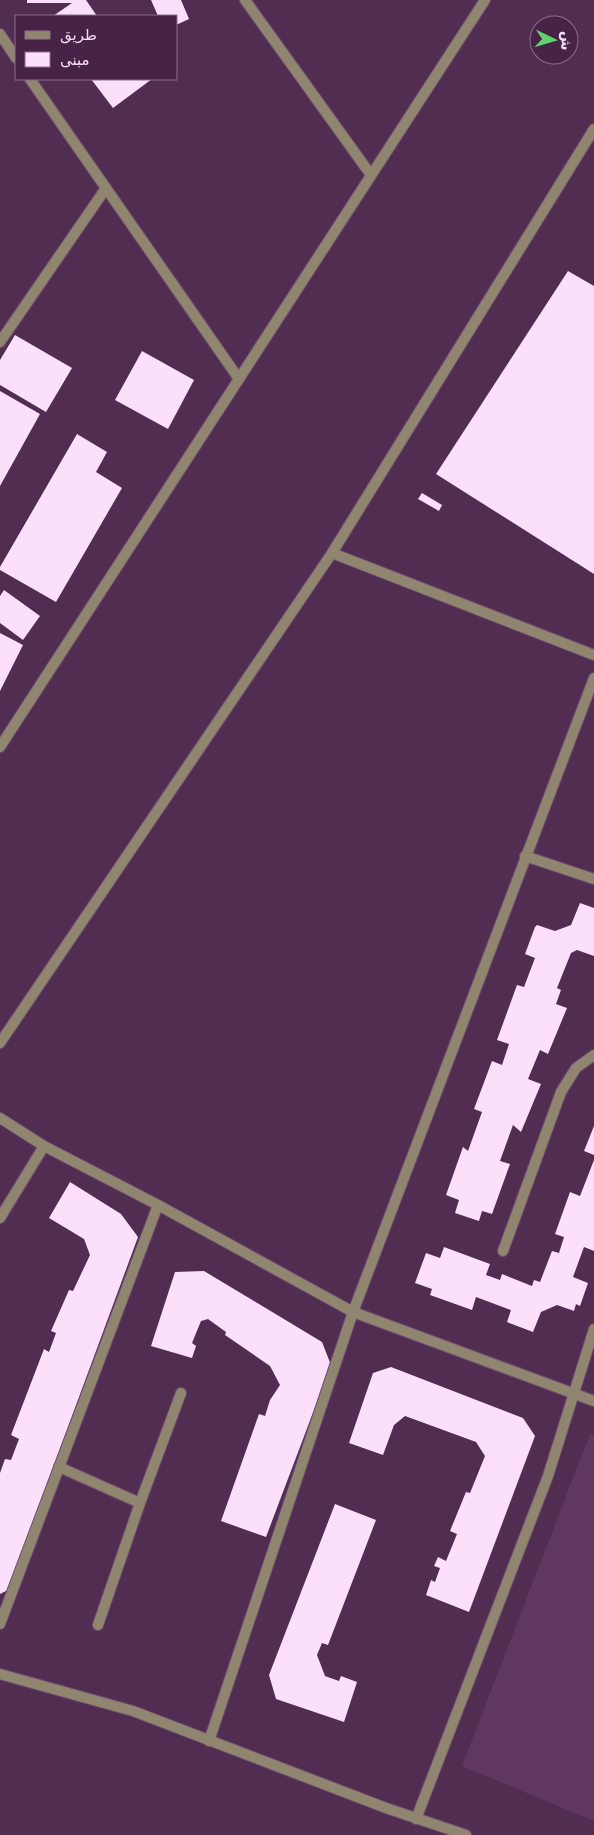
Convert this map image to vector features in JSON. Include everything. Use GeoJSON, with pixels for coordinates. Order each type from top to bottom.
{"type":"FeatureCollection","features":[{"type":"Feature","properties":{"kind":"street"},"geometry":{"type":"LineString","coordinates":[[245,0],[371,175]]}},
{"type":"Feature","properties":{"kind":"street"},"geometry":{"type":"LineString","coordinates":[[0,747],[485,0]]}},
{"type":"Feature","properties":{"kind":"street"},"geometry":{"type":"LineString","coordinates":[[0,34],[15,56]]}},
{"type":"Feature","properties":{"kind":"street"},"geometry":{"type":"LineString","coordinates":[[31,80],[239,379]]}},
{"type":"Feature","properties":{"kind":"street"},"geometry":{"type":"LineString","coordinates":[[0,1043],[332,553],[594,129]]}},
{"type":"Feature","properties":{"kind":"street"},"geometry":{"type":"LineString","coordinates":[[0,342],[106,188]]}},
{"type":"Feature","properties":{"kind":"street"},"geometry":{"type":"LineString","coordinates":[[332,553],[594,655]]}},
{"type":"Feature","properties":{"kind":"street"},"geometry":{"type":"LineString","coordinates":[[209,1741],[353,1312],[594,678]]}},
{"type":"Feature","properties":{"kind":"street"},"geometry":{"type":"LineString","coordinates":[[525,856],[594,879]]}},
{"type":"Feature","properties":{"kind":"street"},"geometry":{"type":"LineString","coordinates":[[503,1251],[561,1092],[576,1068],[594,1055]]}},
{"type":"Feature","properties":{"kind":"street"},"geometry":{"type":"LineString","coordinates":[[0,1118],[44,1146],[158,1205],[353,1312],[594,1401]]}},
{"type":"Feature","properties":{"kind":"street"},"geometry":{"type":"LineString","coordinates":[[0,1218],[44,1146]]}},
{"type":"Feature","properties":{"kind":"street"},"geometry":{"type":"LineString","coordinates":[[0,1624],[158,1205]]}},
{"type":"Feature","properties":{"kind":"street"},"geometry":{"type":"LineString","coordinates":[[416,1819],[548,1476],[594,1329]]}},
{"type":"Feature","properties":{"kind":"street"},"geometry":{"type":"LineString","coordinates":[[98,1625],[140,1503],[181,1393]]}},
{"type":"Feature","properties":{"kind":"street"},"geometry":{"type":"LineString","coordinates":[[59,1467],[140,1503]]}},
{"type":"Feature","properties":{"kind":"street"},"geometry":{"type":"LineString","coordinates":[[0,1674],[133,1711],[416,1819],[466,1835]]}},
{"type":"Feature","properties":{"kind":"shaded area"},"geometry":{"type":"Polygon","coordinates":[[[590,1434],[594,1435],[594,1821],[462,1766],[590,1434]]]}},
{"type":"Feature","properties":{"kind":"building"},"geometry":{"type":"Polygon","coordinates":[[[27,0],[86,0],[96,15],[54,15],[72,3],[27,3],[27,0]]]}},
{"type":"Feature","properties":{"kind":"building"},"geometry":{"type":"Polygon","coordinates":[[[151,0],[181,0],[189,19],[178,24],[178,15],[158,15],[151,0]]]}},
{"type":"Feature","properties":{"kind":"building"},"geometry":{"type":"Polygon","coordinates":[[[92,80],[151,80],[113,108],[92,80]]]}},
{"type":"Feature","properties":{"kind":"building"},"geometry":{"type":"Polygon","coordinates":[[[568,271],[594,286],[594,574],[436,474],[568,271]]]}},
{"type":"Feature","properties":{"kind":"building"},"geometry":{"type":"Polygon","coordinates":[[[15,335],[72,368],[46,412],[0,385],[0,360],[15,335]]]}},
{"type":"Feature","properties":{"kind":"building"},"geometry":{"type":"Polygon","coordinates":[[[142,351],[194,380],[168,429],[115,400],[142,351]]]}},
{"type":"Feature","properties":{"kind":"building"},"geometry":{"type":"Polygon","coordinates":[[[0,391],[40,414],[0,486],[0,391]]]}},
{"type":"Feature","properties":{"kind":"building"},"geometry":{"type":"Polygon","coordinates":[[[77,434],[107,452],[96,472],[122,488],[56,602],[0,570],[0,567],[77,434]]]}},
{"type":"Feature","properties":{"kind":"building"},"geometry":{"type":"Polygon","coordinates":[[[422,493],[442,505],[439,511],[418,499],[422,493]]]}},
{"type":"Feature","properties":{"kind":"building"},"geometry":{"type":"Polygon","coordinates":[[[4,590],[40,616],[23,640],[0,623],[0,596],[4,590]]]}},
{"type":"Feature","properties":{"kind":"building"},"geometry":{"type":"Polygon","coordinates":[[[0,633],[23,645],[0,691],[0,633]]]}},
{"type":"Feature","properties":{"kind":"building"},"geometry":{"type":"Polygon","coordinates":[[[580,903],[594,908],[594,956],[577,950],[571,953],[557,988],[561,990],[556,1004],[567,1008],[548,1054],[540,1050],[528,1079],[541,1084],[521,1132],[513,1125],[500,1161],[510,1164],[492,1214],[482,1211],[479,1221],[455,1213],[459,1200],[446,1195],[463,1147],[468,1151],[482,1112],[474,1109],[492,1061],[502,1065],[509,1044],[497,1040],[517,985],[524,987],[535,958],[525,954],[535,927],[537,925],[555,931],[571,925],[580,903]]]}},
{"type":"Feature","properties":{"kind":"building"},"geometry":{"type":"Polygon","coordinates":[[[594,1126],[594,1155],[584,1151],[594,1126]]]}},
{"type":"Feature","properties":{"kind":"building"},"geometry":{"type":"Polygon","coordinates":[[[594,1160],[594,1251],[584,1247],[573,1277],[588,1283],[580,1306],[576,1304],[574,1311],[557,1305],[541,1312],[533,1332],[507,1322],[511,1310],[476,1297],[472,1310],[430,1295],[432,1289],[415,1283],[426,1253],[440,1258],[444,1247],[490,1264],[486,1275],[500,1280],[502,1274],[532,1286],[534,1280],[540,1282],[552,1251],[559,1253],[564,1237],[555,1234],[570,1192],[580,1196],[594,1160]]]}},
{"type":"Feature","properties":{"kind":"building"},"geometry":{"type":"Polygon","coordinates":[[[70,1182],[121,1214],[138,1237],[8,1590],[0,1594],[0,1473],[5,1459],[11,1460],[19,1439],[11,1435],[44,1349],[49,1352],[56,1333],[51,1331],[69,1290],[73,1291],[90,1255],[84,1239],[49,1218],[70,1182]]]}},
{"type":"Feature","properties":{"kind":"building"},"geometry":{"type":"Polygon","coordinates":[[[204,1271],[322,1342],[331,1365],[266,1537],[221,1521],[259,1414],[265,1416],[270,1400],[280,1385],[270,1366],[225,1335],[226,1332],[208,1319],[201,1321],[192,1343],[196,1346],[192,1358],[151,1346],[175,1272],[204,1271]]]}},
{"type":"Feature","properties":{"kind":"building"},"geometry":{"type":"Polygon","coordinates":[[[391,1367],[523,1418],[535,1436],[469,1612],[426,1595],[431,1580],[435,1582],[440,1568],[434,1566],[438,1557],[446,1561],[457,1534],[450,1531],[466,1492],[470,1493],[485,1456],[476,1442],[405,1416],[394,1425],[383,1455],[349,1443],[373,1373],[391,1367]]]}},
{"type":"Feature","properties":{"kind":"building"},"geometry":{"type":"Polygon","coordinates":[[[335,1504],[376,1520],[328,1645],[322,1643],[317,1655],[325,1676],[339,1681],[341,1676],[357,1682],[344,1722],[276,1699],[269,1675],[335,1504]]]}}]}
